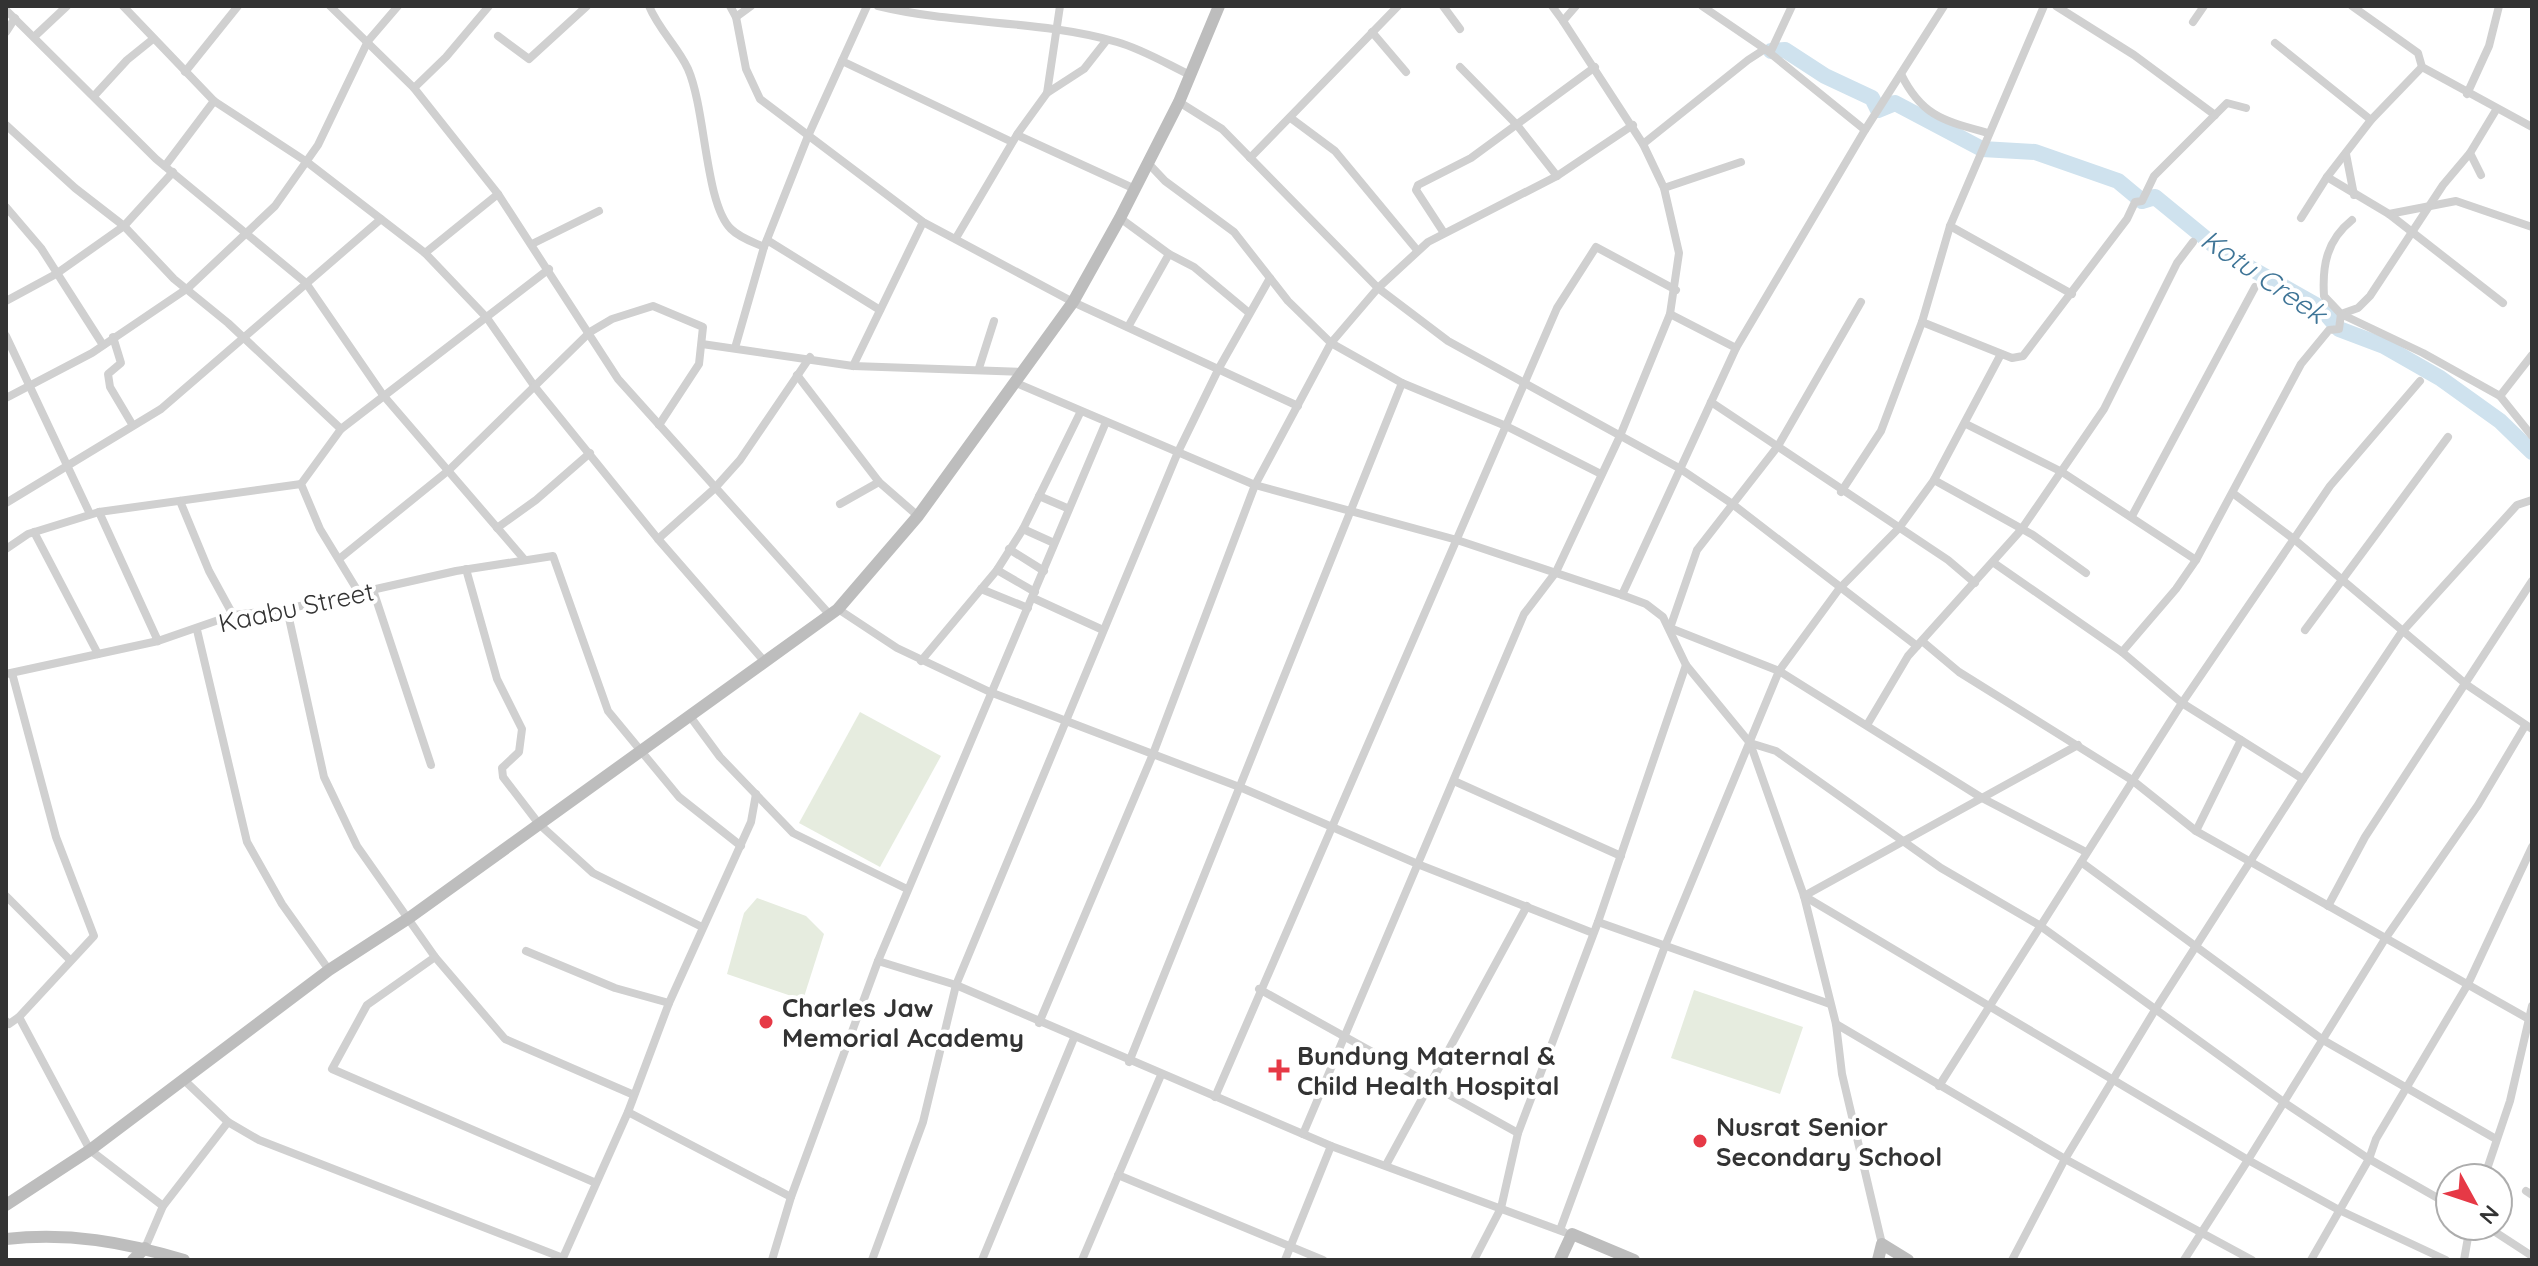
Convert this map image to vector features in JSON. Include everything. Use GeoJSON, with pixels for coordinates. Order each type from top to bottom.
{"type":"FeatureCollection","features":[{"type":"Feature","properties":{"kind":"street"},"geometry":{"type":"LineString","coordinates":[[35,36],[67,6]]}},
{"type":"Feature","properties":{"kind":"street"},"geometry":{"type":"LineString","coordinates":[[123,6],[214,101],[307,162],[425,253],[487,318],[535,387],[658,539],[765,662]]}},
{"type":"Feature","properties":{"kind":"street"},"geometry":{"type":"LineString","coordinates":[[185,72],[238,6]]}},
{"type":"Feature","properties":{"kind":"street"},"geometry":{"type":"LineString","coordinates":[[330,6],[414,88],[498,194],[618,379],[714,489],[834,612],[921,661],[990,692],[1242,788],[1330,828],[1593,933]]}},
{"type":"Feature","properties":{"kind":"street"},"geometry":{"type":"LineString","coordinates":[[6,398],[103,345],[188,288],[275,206],[307,162],[368,41],[398,6]]}},
{"type":"Feature","properties":{"kind":"street"},"geometry":{"type":"LineString","coordinates":[[414,88],[446,57],[489,6]]}},
{"type":"Feature","properties":{"kind":"street"},"geometry":{"type":"LineString","coordinates":[[498,36],[529,59],[587,6]]}},
{"type":"Feature","properties":{"kind":"street"},"geometry":{"type":"LineString","coordinates":[[649,6],[661,31],[688,68],[706,134],[718,212],[738,235],[766,244],[880,310]]}},
{"type":"Feature","properties":{"kind":"street"},"geometry":{"type":"LineString","coordinates":[[730,6],[736,17],[746,69],[760,99],[923,222],[1073,302],[1298,406]]}},
{"type":"Feature","properties":{"kind":"street"},"geometry":{"type":"LineString","coordinates":[[736,17],[751,6]]}},
{"type":"Feature","properties":{"kind":"street"},"geometry":{"type":"LineString","coordinates":[[735,348],[766,244],[808,136],[867,6]]}},
{"type":"Feature","properties":{"kind":"street"},"geometry":{"type":"LineString","coordinates":[[878,6],[927,17],[1117,42],[1190,75]]}},
{"type":"Feature","properties":{"kind":"street"},"geometry":{"type":"LineString","coordinates":[[1047,93],[1060,6]]}},
{"type":"Feature","properties":{"kind":"street"},"geometry":{"type":"LineString","coordinates":[[6,1205],[90,1150],[329,970],[409,918],[639,749],[834,612],[918,516],[1073,302],[1179,102],[1219,6]]}},
{"type":"Feature","properties":{"kind":"street"},"geometry":{"type":"LineString","coordinates":[[1250,158],[1292,119],[1398,6]]}},
{"type":"Feature","properties":{"kind":"street"},"geometry":{"type":"LineString","coordinates":[[1443,6],[1460,29]]}},
{"type":"Feature","properties":{"kind":"street"},"geometry":{"type":"LineString","coordinates":[[1303,1134],[1420,865],[1524,614],[1556,572],[1620,436],[1670,314],[1676,290],[1679,253],[1664,188],[1633,125],[1552,6]]}},
{"type":"Feature","properties":{"kind":"street"},"geometry":{"type":"LineString","coordinates":[[1563,21],[1576,6]]}},
{"type":"Feature","properties":{"kind":"street"},"geometry":{"type":"LineString","coordinates":[[1702,6],[1765,49],[1865,130]]}},
{"type":"Feature","properties":{"kind":"street"},"geometry":{"type":"LineString","coordinates":[[1765,49],[1771,51],[1792,6]]}},
{"type":"Feature","properties":{"kind":"street"},"geometry":{"type":"LineString","coordinates":[[1622,595],[1736,348],[1865,130],[1944,6]]}},
{"type":"Feature","properties":{"kind":"street"},"geometry":{"type":"LineString","coordinates":[[1841,492],[1881,431],[1922,322],[1950,226],[2044,6]]}},
{"type":"Feature","properties":{"kind":"street"},"geometry":{"type":"LineString","coordinates":[[2056,6],[2134,55],[2215,115]]}},
{"type":"Feature","properties":{"kind":"street"},"geometry":{"type":"LineString","coordinates":[[2193,22],[2204,6]]}},
{"type":"Feature","properties":{"kind":"street"},"geometry":{"type":"LineString","coordinates":[[2352,6],[2418,53],[2422,67],[2532,127]]}},
{"type":"Feature","properties":{"kind":"street"},"geometry":{"type":"LineString","coordinates":[[2467,94],[2489,46],[2499,6]]}},
{"type":"Feature","properties":{"kind":"street"},"geometry":{"type":"LineString","coordinates":[[9,9],[169,169],[306,283],[383,395],[524,559]]}},
{"type":"Feature","properties":{"kind":"street"},"geometry":{"type":"LineString","coordinates":[[6,32],[15,18]]}},
{"type":"Feature","properties":{"kind":"street"},"geometry":{"type":"LineString","coordinates":[[1372,32],[1406,72]]}},
{"type":"Feature","properties":{"kind":"street"},"geometry":{"type":"LineString","coordinates":[[94,96],[127,60],[153,39]]}},
{"type":"Feature","properties":{"kind":"street"},"geometry":{"type":"LineString","coordinates":[[956,238],[1014,138],[1047,93],[1084,69],[1106,41]]}},
{"type":"Feature","properties":{"kind":"street"},"geometry":{"type":"LineString","coordinates":[[2275,43],[2371,120]]}},
{"type":"Feature","properties":{"kind":"street"},"geometry":{"type":"LineString","coordinates":[[1643,144],[1765,49]]}},
{"type":"Feature","properties":{"kind":"street"},"geometry":{"type":"LineString","coordinates":[[842,61],[1135,189]]}},
{"type":"Feature","properties":{"kind":"street"},"geometry":{"type":"LineString","coordinates":[[1460,67],[1517,125],[1557,176]]}},
{"type":"Feature","properties":{"kind":"street"},"geometry":{"type":"LineString","coordinates":[[1444,233],[1416,188],[1471,158],[1595,67]]}},
{"type":"Feature","properties":{"kind":"street"},"geometry":{"type":"LineString","coordinates":[[2301,218],[2327,177],[2371,120],[2422,67]]}},
{"type":"Feature","properties":{"kind":"street"},"geometry":{"type":"LineString","coordinates":[[1901,74],[1920,106],[1944,120],[1988,133]]}},
{"type":"Feature","properties":{"kind":"street"},"geometry":{"type":"LineString","coordinates":[[6,301],[56,274],[124,226],[169,169],[214,101]]}},
{"type":"Feature","properties":{"kind":"street"},"geometry":{"type":"LineString","coordinates":[[1179,102],[1222,129],[1378,288],[1448,341],[1679,468],[1731,503],[1839,589],[1959,672],[2132,780],[2196,831],[2468,984],[2528,1025]]}},
{"type":"Feature","properties":{"kind":"street"},"geometry":{"type":"LineString","coordinates":[[1922,322],[2001,354],[2018,359],[2023,356],[2072,294],[2135,202],[2142,201],[2154,176],[2227,103],[2246,108]]}},
{"type":"Feature","properties":{"kind":"street"},"geometry":{"type":"LineString","coordinates":[[2341,314],[2358,308],[2370,296],[2443,185],[2470,153],[2496,110]]}},
{"type":"Feature","properties":{"kind":"street"},"geometry":{"type":"LineString","coordinates":[[1292,119],[1335,151],[1417,250]]}},
{"type":"Feature","properties":{"kind":"street"},"geometry":{"type":"LineString","coordinates":[[6,125],[75,188],[124,226],[174,279],[188,288],[341,429]]}},
{"type":"Feature","properties":{"kind":"street"},"geometry":{"type":"LineString","coordinates":[[1039,1023],[1153,754],[1255,485],[1331,343],[1378,288],[1417,250],[1444,233],[1557,176],[1633,125]]}},
{"type":"Feature","properties":{"kind":"street"},"geometry":{"type":"LineString","coordinates":[[2470,153],[2481,175]]}},
{"type":"Feature","properties":{"kind":"street"},"geometry":{"type":"LineString","coordinates":[[2346,154],[2354,195]]}},
{"type":"Feature","properties":{"kind":"street"},"geometry":{"type":"LineString","coordinates":[[1664,188],[1741,162]]}},
{"type":"Feature","properties":{"kind":"street"},"geometry":{"type":"LineString","coordinates":[[1148,163],[1165,181],[1234,232],[1288,301],[1331,343],[1402,383],[1506,426],[1601,474]]}},
{"type":"Feature","properties":{"kind":"street"},"geometry":{"type":"LineString","coordinates":[[2327,177],[2389,214],[2503,303]]}},
{"type":"Feature","properties":{"kind":"street"},"geometry":{"type":"LineString","coordinates":[[2443,185],[2456,201],[2532,227]]}},
{"type":"Feature","properties":{"kind":"street"},"geometry":{"type":"LineString","coordinates":[[425,253],[498,194]]}},
{"type":"Feature","properties":{"kind":"street"},"geometry":{"type":"LineString","coordinates":[[2389,214],[2456,201]]}},
{"type":"Feature","properties":{"kind":"street"},"geometry":{"type":"LineString","coordinates":[[6,207],[41,248],[103,345]]}},
{"type":"Feature","properties":{"kind":"street"},"geometry":{"type":"LineString","coordinates":[[532,244],[599,211]]}},
{"type":"Feature","properties":{"kind":"street"},"geometry":{"type":"LineString","coordinates":[[1120,218],[1169,254],[1194,267],[1248,312]]}},
{"type":"Feature","properties":{"kind":"street"},"geometry":{"type":"LineString","coordinates":[[6,503],[161,409],[381,219]]}},
{"type":"Feature","properties":{"kind":"street"},"geometry":{"type":"LineString","coordinates":[[2352,220],[2332,240],[2324,265],[2324,296],[2341,314],[2423,353],[2500,396],[2532,436]]}},
{"type":"Feature","properties":{"kind":"street"},"geometry":{"type":"LineString","coordinates":[[853,366],[923,222]]}},
{"type":"Feature","properties":{"kind":"street"},"geometry":{"type":"LineString","coordinates":[[1950,226],[2072,294]]}},
{"type":"Feature","properties":{"kind":"street"},"geometry":{"type":"LineString","coordinates":[[1867,725],[1920,644],[1994,563],[2062,472],[2104,409],[2177,263],[2193,242]]}},
{"type":"Feature","properties":{"kind":"street"},"geometry":{"type":"LineString","coordinates":[[1215,1097],[1259,989],[1557,308],[1596,247],[1676,290]]}},
{"type":"Feature","properties":{"kind":"street"},"geometry":{"type":"LineString","coordinates":[[1128,327],[1169,254]]}},
{"type":"Feature","properties":{"kind":"street"},"geometry":{"type":"LineString","coordinates":[[6,549],[34,532],[95,513],[301,484],[341,429],[549,269]]}},
{"type":"Feature","properties":{"kind":"street"},"geometry":{"type":"LineString","coordinates":[[872,1260],[923,1122],[956,985],[1178,452],[1248,312],[1270,278]]}},
{"type":"Feature","properties":{"kind":"street"},"geometry":{"type":"LineString","coordinates":[[2132,516],[2255,287]]}},
{"type":"Feature","properties":{"kind":"street"},"geometry":{"type":"LineString","coordinates":[[1670,628],[1697,550],[1778,446],[1861,302]]}},
{"type":"Feature","properties":{"kind":"street"},"geometry":{"type":"LineString","coordinates":[[339,559],[449,470],[590,332],[612,319],[653,306],[703,327],[699,364],[659,425]]}},
{"type":"Feature","properties":{"kind":"street"},"geometry":{"type":"LineString","coordinates":[[1670,314],[1736,348]]}},
{"type":"Feature","properties":{"kind":"street"},"geometry":{"type":"LineString","coordinates":[[2122,652],[2176,589],[2196,560],[2301,364],[2329,330],[2339,329],[2341,314]]}},
{"type":"Feature","properties":{"kind":"street"},"geometry":{"type":"LineString","coordinates":[[979,368],[994,321]]}},
{"type":"Feature","properties":{"kind":"street"},"geometry":{"type":"LineString","coordinates":[[6,336],[31,383],[43,417],[95,513],[158,641]]}},
{"type":"Feature","properties":{"kind":"street"},"geometry":{"type":"LineString","coordinates":[[113,337],[121,363],[108,374],[110,387],[132,424]]}},
{"type":"Feature","properties":{"kind":"street"},"geometry":{"type":"LineString","coordinates":[[702,344],[810,357],[853,366],[979,368],[1020,377],[1080,413],[1255,485],[1457,540],[1646,604],[1670,628],[1686,665],[1750,743],[1804,896],[1836,1024],[1842,1074],[1882,1244],[1878,1260]]}},
{"type":"Feature","properties":{"kind":"street"},"geometry":{"type":"LineString","coordinates":[[1560,1260],[1566,1232],[1665,946],[1779,671],[1839,589],[1899,528],[1934,480],[2001,354]]}},
{"type":"Feature","properties":{"kind":"street"},"geometry":{"type":"LineString","coordinates":[[2500,396],[2532,355]]}},
{"type":"Feature","properties":{"kind":"street"},"geometry":{"type":"LineString","coordinates":[[658,539],[714,489],[740,460],[810,357]]}},
{"type":"Feature","properties":{"kind":"street"},"geometry":{"type":"LineString","coordinates":[[797,375],[879,482],[918,516]]}},
{"type":"Feature","properties":{"kind":"street"},"geometry":{"type":"LineString","coordinates":[[1939,1086],[2182,703],[2330,486],[2420,381]]}},
{"type":"Feature","properties":{"kind":"street"},"geometry":{"type":"LineString","coordinates":[[1129,1062],[1242,788],[1402,383]]}},
{"type":"Feature","properties":{"kind":"street"},"geometry":{"type":"LineString","coordinates":[[1711,402],[1841,492],[1948,560],[1975,583]]}},
{"type":"Feature","properties":{"kind":"street"},"geometry":{"type":"LineString","coordinates":[[921,661],[997,570],[1023,529],[1080,413]]}},
{"type":"Feature","properties":{"kind":"street"},"geometry":{"type":"LineString","coordinates":[[772,1260],[791,1197],[878,961],[990,692],[1034,595],[1067,508],[1106,422]]}},
{"type":"Feature","properties":{"kind":"street"},"geometry":{"type":"LineString","coordinates":[[1966,424],[2062,472],[2196,560]]}},
{"type":"Feature","properties":{"kind":"street"},"geometry":{"type":"LineString","coordinates":[[2305,630],[2448,437]]}},
{"type":"Feature","properties":{"kind":"street"},"geometry":{"type":"LineString","coordinates":[[497,528],[536,500],[590,453]]}},
{"type":"Feature","properties":{"kind":"street"},"geometry":{"type":"LineString","coordinates":[[1934,480],[2021,530],[2086,573]]}},
{"type":"Feature","properties":{"kind":"street"},"geometry":{"type":"LineString","coordinates":[[840,504],[879,482]]}},
{"type":"Feature","properties":{"kind":"street"},"geometry":{"type":"LineString","coordinates":[[301,484],[320,529],[359,593]]}},
{"type":"Feature","properties":{"kind":"street"},"geometry":{"type":"LineString","coordinates":[[2184,1260],[2385,939],[2528,727],[2467,685],[2401,633],[2295,540],[2234,494]]}},
{"type":"Feature","properties":{"kind":"street"},"geometry":{"type":"LineString","coordinates":[[1039,496],[1067,508]]}},
{"type":"Feature","properties":{"kind":"street"},"geometry":{"type":"LineString","coordinates":[[2012,1260],[2065,1159],[2155,1010],[2401,633],[2517,505],[2532,500]]}},
{"type":"Feature","properties":{"kind":"street"},"geometry":{"type":"LineString","coordinates":[[180,501],[209,571],[233,615]]}},
{"type":"Feature","properties":{"kind":"street"},"geometry":{"type":"LineString","coordinates":[[1023,529],[1054,543]]}},
{"type":"Feature","properties":{"kind":"street"},"geometry":{"type":"LineString","coordinates":[[34,532],[98,654]]}},
{"type":"Feature","properties":{"kind":"street"},"geometry":{"type":"LineString","coordinates":[[1009,549],[1044,571]]}},
{"type":"Feature","properties":{"kind":"street","name":"Kaabu Street"},"geometry":{"type":"LineString","coordinates":[[9,674],[158,641],[233,615],[287,609],[466,569],[553,556],[608,711],[639,749]]}},
{"type":"Feature","properties":{"kind":"street"},"geometry":{"type":"LineString","coordinates":[[1994,563],[2122,652],[2182,703],[2303,779]]}},
{"type":"Feature","properties":{"kind":"street"},"geometry":{"type":"LineString","coordinates":[[466,569],[497,679],[522,729],[519,752],[502,768],[503,777],[539,824],[593,873],[702,927]]}},
{"type":"Feature","properties":{"kind":"street"},"geometry":{"type":"LineString","coordinates":[[997,570],[1034,595],[1103,630]]}},
{"type":"Feature","properties":{"kind":"street"},"geometry":{"type":"LineString","coordinates":[[2328,906],[2365,837],[2467,685],[2499,627],[2532,581]]}},
{"type":"Feature","properties":{"kind":"street"},"geometry":{"type":"LineString","coordinates":[[981,589],[1028,608]]}},
{"type":"Feature","properties":{"kind":"street"},"geometry":{"type":"LineString","coordinates":[[373,590],[431,765]]}},
{"type":"Feature","properties":{"kind":"street"},"geometry":{"type":"LineString","coordinates":[[2522,596],[2532,602]]}},
{"type":"Feature","properties":{"kind":"street"},"geometry":{"type":"LineString","coordinates":[[287,609],[324,777],[357,846],[435,957],[505,1039],[634,1095]]}},
{"type":"Feature","properties":{"kind":"street"},"geometry":{"type":"LineString","coordinates":[[1670,628],[1779,671],[1982,798],[2086,852]]}},
{"type":"Feature","properties":{"kind":"street"},"geometry":{"type":"LineString","coordinates":[[197,630],[247,842],[282,904],[329,970]]}},
{"type":"Feature","properties":{"kind":"street"},"geometry":{"type":"LineString","coordinates":[[1474,1260],[1501,1208],[1518,1133],[1598,922],[1686,665]]}},
{"type":"Feature","properties":{"kind":"street"},"geometry":{"type":"LineString","coordinates":[[7,1024],[19,1017],[69,959],[94,936],[56,837],[9,674]]}},
{"type":"Feature","properties":{"kind":"street"},"geometry":{"type":"LineString","coordinates":[[689,715],[720,757],[756,794],[772,816],[793,833],[907,889]]}},
{"type":"Feature","properties":{"kind":"street"},"geometry":{"type":"LineString","coordinates":[[2196,831],[2241,740]]}},
{"type":"Feature","properties":{"kind":"street"},"geometry":{"type":"LineString","coordinates":[[1750,743],[1776,751],[1905,842],[2039,925],[2285,1103],[2369,1159],[2434,1196]]}},
{"type":"Feature","properties":{"kind":"street"},"geometry":{"type":"LineString","coordinates":[[1804,896],[2078,745]]}},
{"type":"Feature","properties":{"kind":"street"},"geometry":{"type":"LineString","coordinates":[[639,749],[679,797],[741,846]]}},
{"type":"Feature","properties":{"kind":"street"},"geometry":{"type":"LineString","coordinates":[[1454,781],[1621,856]]}},
{"type":"Feature","properties":{"kind":"street"},"geometry":{"type":"LineString","coordinates":[[184,1080],[228,1122],[259,1140],[562,1259],[628,1112],[669,1003],[741,846],[751,822],[756,794]]}},
{"type":"Feature","properties":{"kind":"street"},"geometry":{"type":"LineString","coordinates":[[2311,1260],[2369,1159],[2376,1139],[2468,984],[2532,847]]}},
{"type":"Feature","properties":{"kind":"street"},"geometry":{"type":"LineString","coordinates":[[2081,862],[2323,1040],[2405,1090],[2496,1139]]}},
{"type":"Feature","properties":{"kind":"street"},"geometry":{"type":"LineString","coordinates":[[6,896],[69,959]]}},
{"type":"Feature","properties":{"kind":"street"},"geometry":{"type":"LineString","coordinates":[[1804,896],[2248,1160],[2339,1210],[2446,1260]]}},
{"type":"Feature","properties":{"kind":"street"},"geometry":{"type":"LineString","coordinates":[[1386,1165],[1527,906]]}},
{"type":"Feature","properties":{"kind":"street"},"geometry":{"type":"LineString","coordinates":[[1598,922],[1830,1004]]}},
{"type":"Feature","properties":{"kind":"street"},"geometry":{"type":"LineString","coordinates":[[526,951],[615,988],[669,1003]]}},
{"type":"Feature","properties":{"kind":"street"},"geometry":{"type":"LineString","coordinates":[[435,957],[367,1005],[332,1069],[596,1183]]}},
{"type":"Feature","properties":{"kind":"street"},"geometry":{"type":"LineString","coordinates":[[878,961],[956,985],[1129,1062],[1331,1146],[1634,1260]]}},
{"type":"Feature","properties":{"kind":"street"},"geometry":{"type":"LineString","coordinates":[[1259,989],[1518,1133]]}},
{"type":"Feature","properties":{"kind":"street"},"geometry":{"type":"LineString","coordinates":[[2489,1162],[2510,1101],[2532,1006]]}},
{"type":"Feature","properties":{"kind":"street"},"geometry":{"type":"LineString","coordinates":[[19,1017],[90,1150],[163,1206]]}},
{"type":"Feature","properties":{"kind":"street"},"geometry":{"type":"LineString","coordinates":[[1836,1024],[2065,1159],[2252,1260]]}},
{"type":"Feature","properties":{"kind":"street"},"geometry":{"type":"LineString","coordinates":[[982,1260],[1074,1038]]}},
{"type":"Feature","properties":{"kind":"street"},"geometry":{"type":"LineString","coordinates":[[1082,1260],[1161,1075]]}},
{"type":"Feature","properties":{"kind":"street"},"geometry":{"type":"LineString","coordinates":[[628,1112],[791,1197]]}},
{"type":"Feature","properties":{"kind":"street"},"geometry":{"type":"LineString","coordinates":[[133,1260],[145,1248],[163,1206],[228,1122]]}},
{"type":"Feature","properties":{"kind":"street"},"geometry":{"type":"LineString","coordinates":[[1285,1260],[1331,1146]]}},
{"type":"Feature","properties":{"kind":"street"},"geometry":{"type":"LineString","coordinates":[[1118,1175],[1323,1260]]}},
{"type":"Feature","properties":{"kind":"street"},"geometry":{"type":"LineString","coordinates":[[6,1239],[59,1235],[145,1248],[184,1260]]}},
{"type":"Feature","properties":{"kind":"street"},"geometry":{"type":"LineString","coordinates":[[2511,1242],[2532,1256]]}},
{"type":"Feature","properties":{"kind":"street"},"geometry":{"type":"LineString","coordinates":[[1882,1244],[1908,1260]]}},
{"type":"Feature","properties":{"kind":"shaded area"},"geometry":{"type":"Polygon","coordinates":[[[860,712],[941,756],[880,867],[799,823],[860,712]]]}},
{"type":"Feature","properties":{"kind":"shaded area"},"geometry":{"type":"Polygon","coordinates":[[[757,898],[806,916],[824,934],[803,1000],[727,974],[744,913],[757,898]]]}},
{"type":"Feature","properties":{"kind":"shaded area"},"geometry":{"type":"Polygon","coordinates":[[[1694,990],[1803,1027],[1780,1094],[1671,1058],[1694,990]]]}},
{"type":"Feature","properties":{"kind":"waterway","name":"Kotu Creek"},"geometry":{"type":"LineString","coordinates":[[1771,51],[1785,50],[1825,76],[1872,98],[1878,110],[1895,103],[1982,149],[2035,152],[2118,181],[2142,201],[2155,197],[2222,252],[2321,308],[2339,329],[2384,346],[2440,378],[2500,421],[2532,452]]}},
{"type":"Feature","properties":{"kind":"place","name":"Charles Jaw Memorial Academy"},"geometry":{"type":"Point","coordinates":[766,1022]}},
{"type":"Feature","properties":{"kind":"place","name":"Bundung Maternal & Child Health Hospital"},"geometry":{"type":"Point","coordinates":[1279,1070]}},
{"type":"Feature","properties":{"kind":"place","name":"Nusrat Senior Secondary School"},"geometry":{"type":"Point","coordinates":[1700,1141]}}]}
